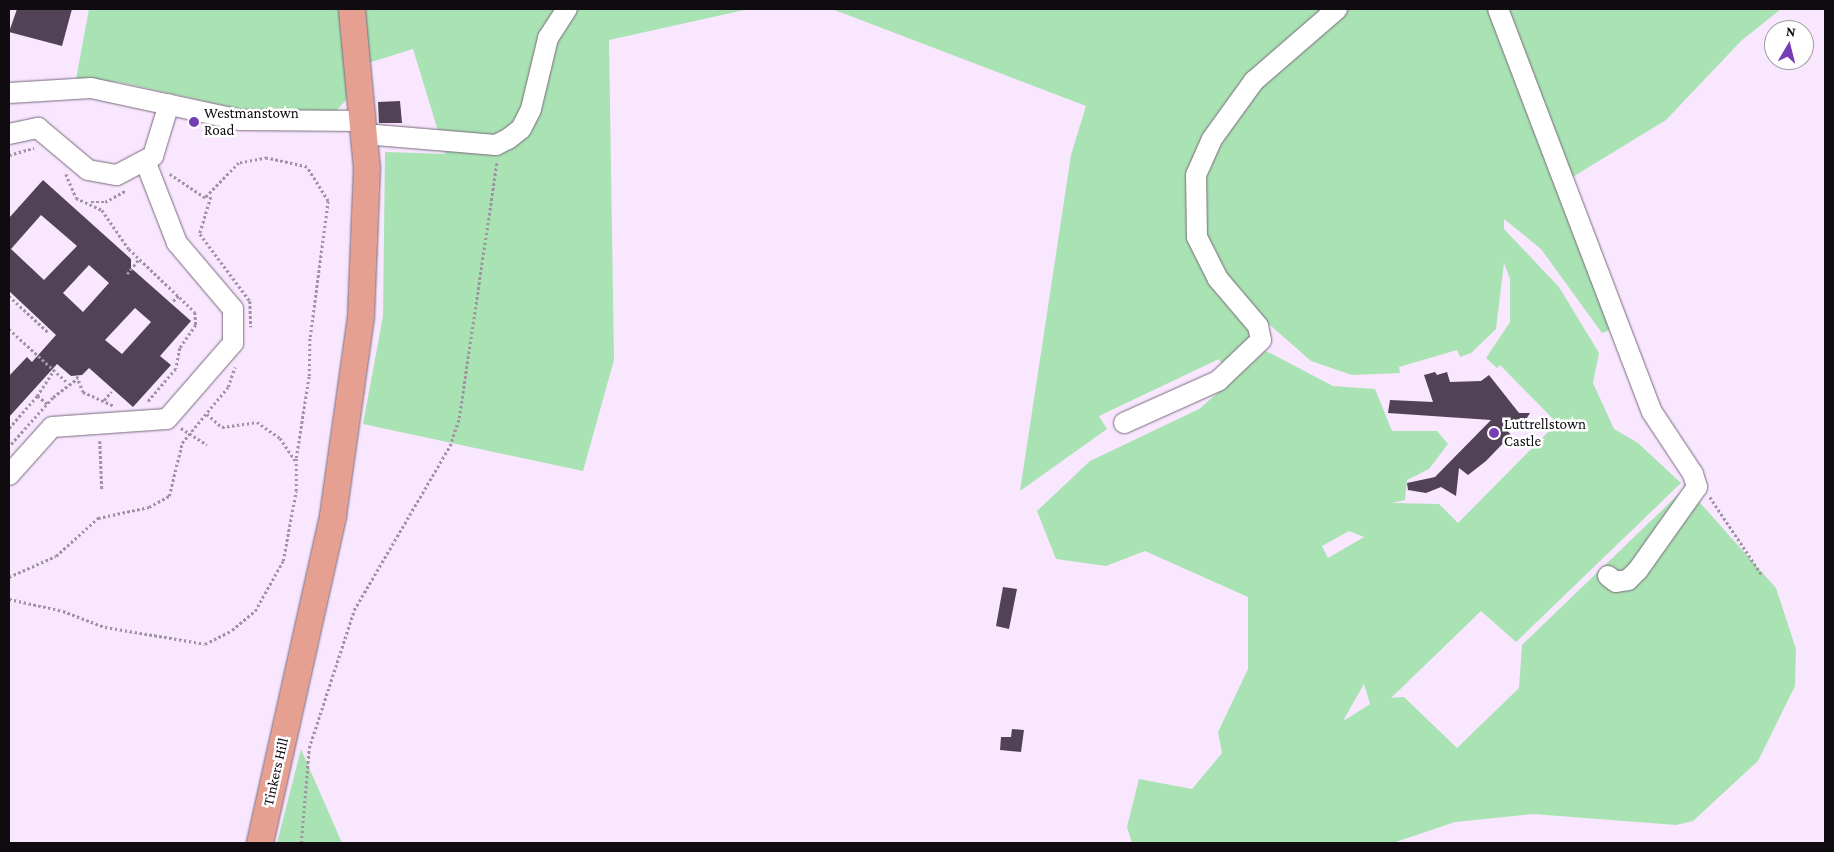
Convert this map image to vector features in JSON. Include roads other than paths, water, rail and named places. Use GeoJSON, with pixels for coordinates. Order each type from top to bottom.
{"type":"FeatureCollection","features":[{"type":"Feature","properties":{"kind":"main road","name":"Tinkers Hill"},"geometry":{"type":"LineString","coordinates":[[260,843],[346,447],[362,316],[367,216],[363,128],[352,9]]}},
{"type":"Feature","properties":{"kind":"street"},"geometry":{"type":"LineString","coordinates":[[9,93],[91,88],[254,121],[363,128],[496,145],[521,129],[531,109],[548,38],[567,9]]}},
{"type":"Feature","properties":{"kind":"street"},"geometry":{"type":"LineString","coordinates":[[1124,423],[1218,381],[1260,340],[1258,326],[1218,279],[1197,237],[1193,213],[1196,174],[1212,139],[1254,81],[1337,9]]}},
{"type":"Feature","properties":{"kind":"street"},"geometry":{"type":"LineString","coordinates":[[1498,9],[1652,412],[1693,474],[1697,487],[1692,498],[1657,538],[1638,570],[1628,580],[1616,582],[1608,576]]}},
{"type":"Feature","properties":{"kind":"street"},"geometry":{"type":"LineString","coordinates":[[9,475],[52,426],[99,425],[167,419],[218,365],[235,337],[233,309],[177,243],[150,160],[169,104]]}},
{"type":"Feature","properties":{"kind":"street"},"geometry":{"type":"LineString","coordinates":[[9,134],[29,127],[42,129],[98,175],[117,175],[150,160]]}},
{"type":"Feature","properties":{"kind":"place","name":"Westmanstown Road"},"geometry":{"type":"Point","coordinates":[194,122]}},
{"type":"Feature","properties":{"kind":"place","name":"Luttrellstown Castle"},"geometry":{"type":"Point","coordinates":[1494,433]}}]}
